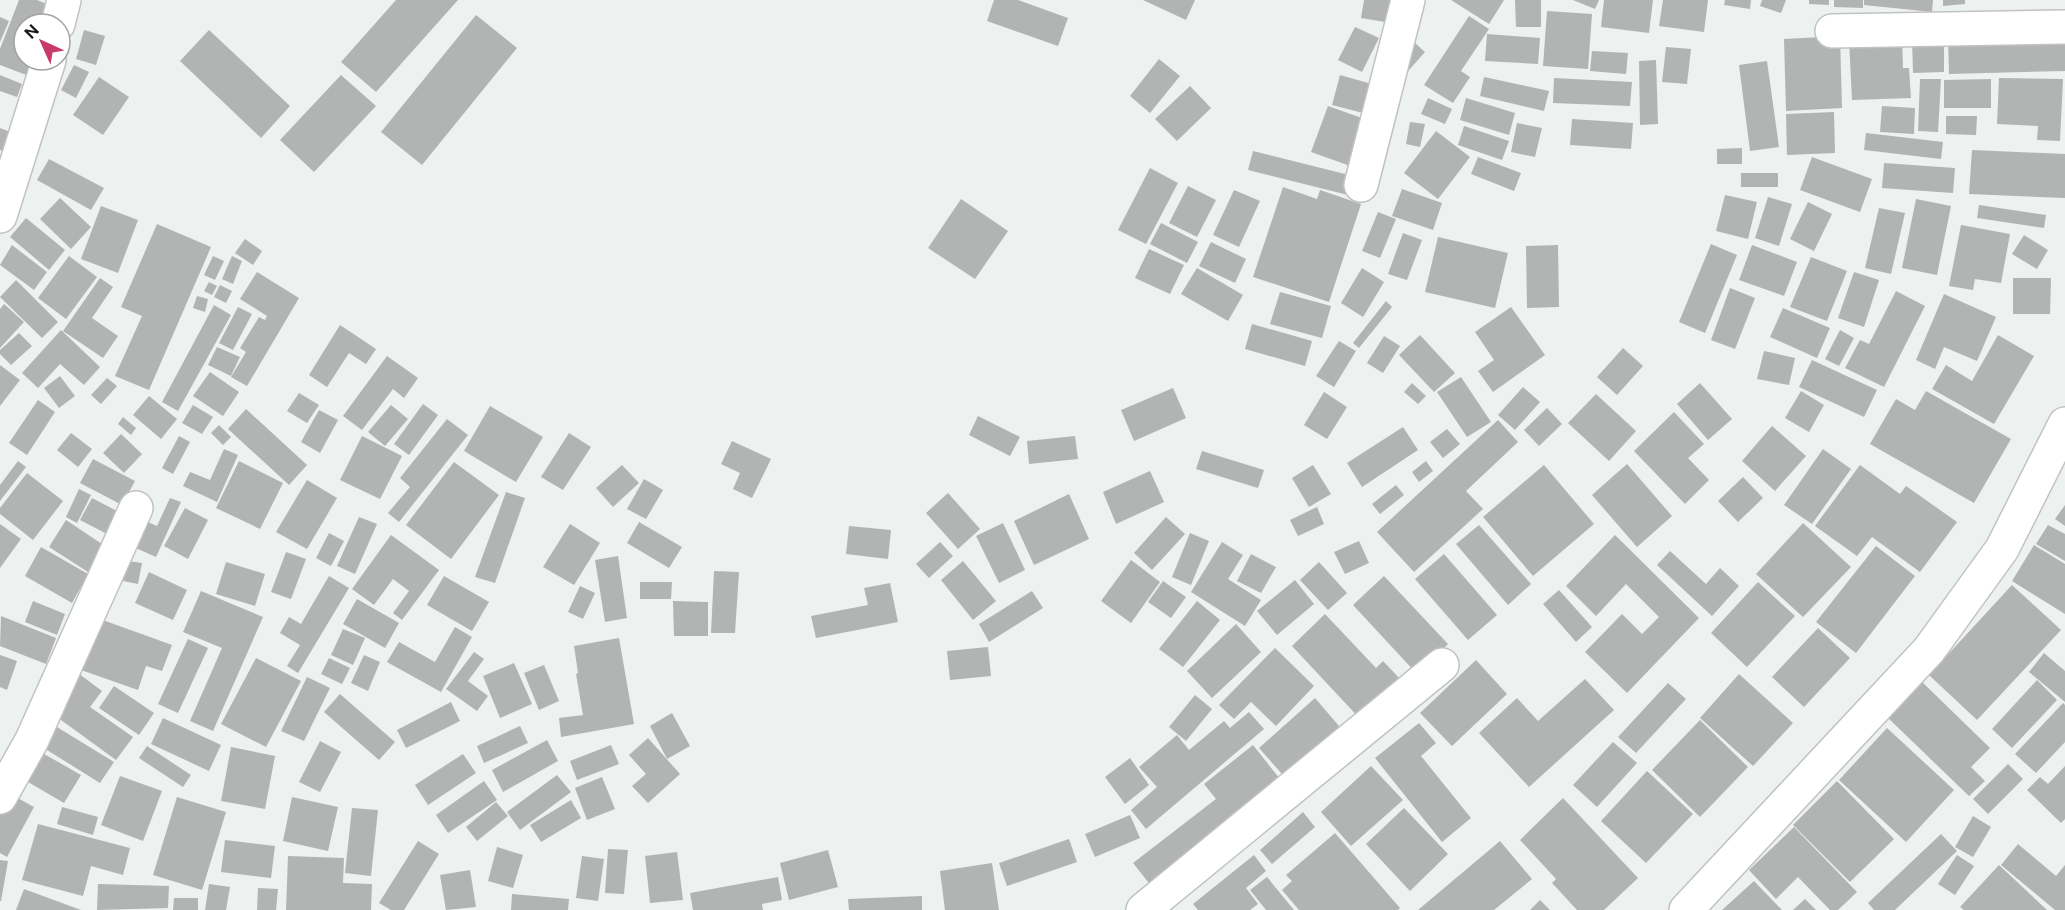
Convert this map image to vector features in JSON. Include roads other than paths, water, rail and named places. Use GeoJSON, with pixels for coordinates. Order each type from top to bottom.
{"type":"FeatureCollection","features":[{"type":"Feature","properties":{"kind":"street"},"geometry":{"type":"LineString","coordinates":[[1361,185],[1408,0]]}},
{"type":"Feature","properties":{"kind":"street"},"geometry":{"type":"LineString","coordinates":[[1832,31],[2065,27]]}},
{"type":"Feature","properties":{"kind":"street"},"geometry":{"type":"LineString","coordinates":[[0,216],[46,72]]}},
{"type":"Feature","properties":{"kind":"street"},"geometry":{"type":"LineString","coordinates":[[1686,910],[1929,650],[2002,549],[2065,424]]}},
{"type":"Feature","properties":{"kind":"street"},"geometry":{"type":"LineString","coordinates":[[0,796],[32,740],[136,508]]}},
{"type":"Feature","properties":{"kind":"street"},"geometry":{"type":"LineString","coordinates":[[1143,910],[1442,665]]}}]}
